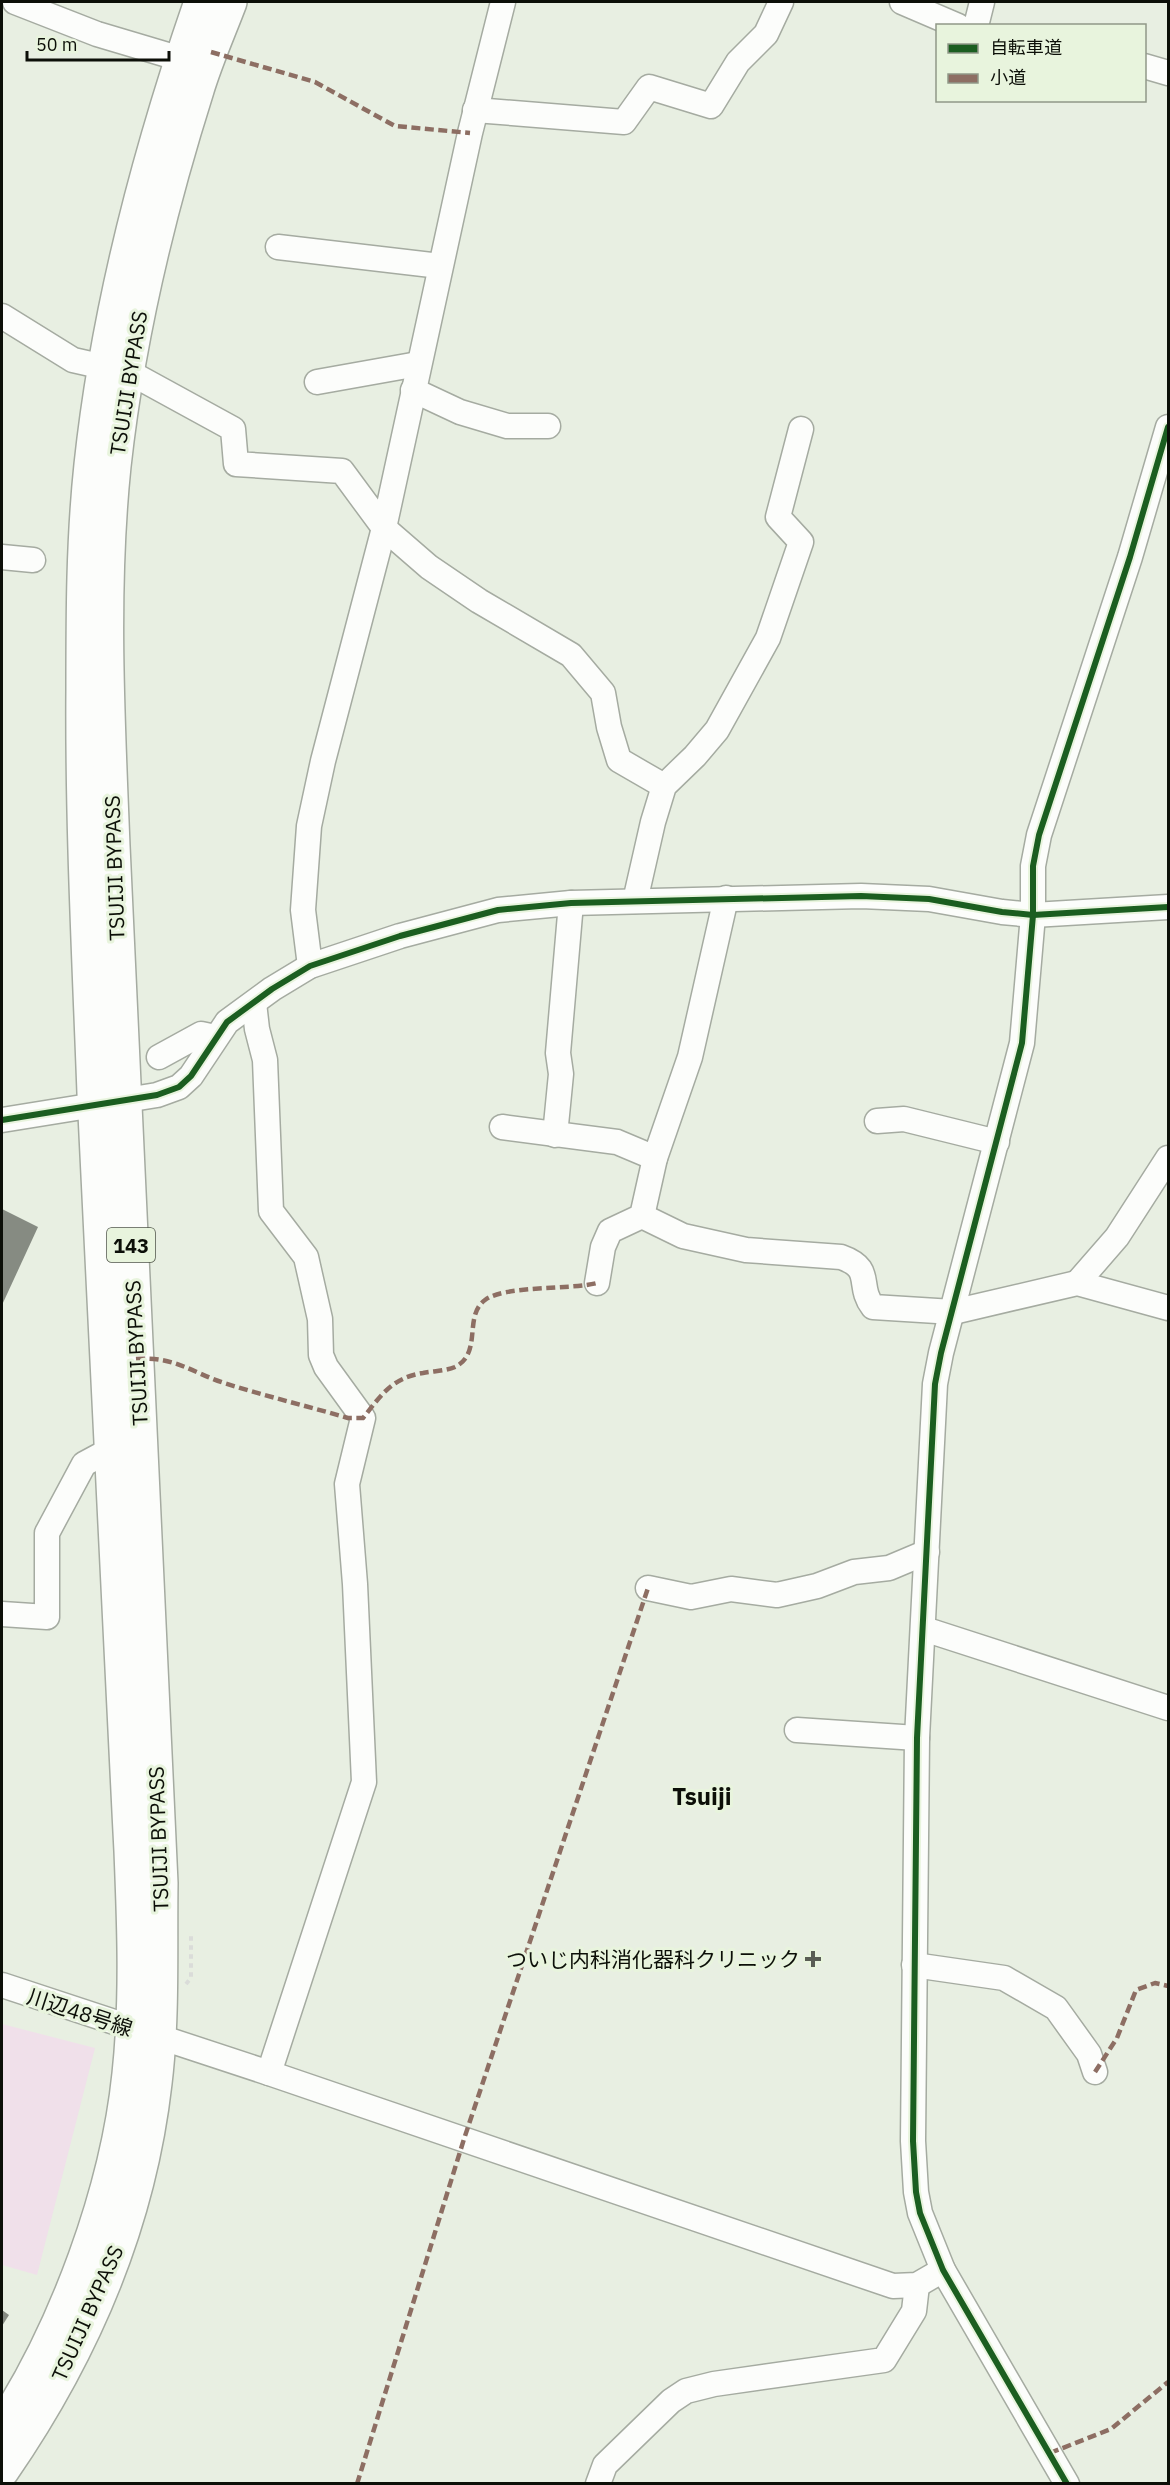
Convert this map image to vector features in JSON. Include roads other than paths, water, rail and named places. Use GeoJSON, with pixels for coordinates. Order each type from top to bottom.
{"type":"FeatureCollection","features":[{"type":"Feature","properties":{"kind":"highway","name":"TSUIJI BYPASS"},"geometry":{"type":"LineString","coordinates":[[2,2471],[52,2393],[82,2336],[110,2270],[135,2193],[149,2127],[145,2033],[134,1923],[110,1450],[107,566],[114,466],[115,369],[120,278],[168,96],[201,2]]}},
{"type":"Feature","properties":{"kind":"highway","name":"TSUIJI BYPASS"},"geometry":{"type":"LineString","coordinates":[[115,369],[149,262],[197,89],[231,2]]}},
{"type":"Feature","properties":{"kind":"highway","name":"TSUIJI BYPASS"},"geometry":{"type":"LineString","coordinates":[[2,2427],[48,2344],[80,2269],[104,2197],[119,2135],[129,2074],[145,2033],[161,1883],[109,1102]]}},
{"type":"Feature","properties":{"kind":"street"},"geometry":{"type":"LineString","coordinates":[[15,2],[97,34],[181,59]]}},
{"type":"Feature","properties":{"kind":"street"},"geometry":{"type":"LineString","coordinates":[[310,966],[303,910],[309,826],[323,761],[384,528],[475,110],[503,2]]}},
{"type":"Feature","properties":{"kind":"street"},"geometry":{"type":"LineString","coordinates":[[475,110],[624,122],[648,87],[711,106],[738,62],[766,34],[781,2]]}},
{"type":"Feature","properties":{"kind":"street"},"geometry":{"type":"LineString","coordinates":[[902,2],[953,24]]}},
{"type":"Feature","properties":{"kind":"street"},"geometry":{"type":"LineString","coordinates":[[976,24],[982,2]]}},
{"type":"Feature","properties":{"kind":"street"},"geometry":{"type":"LineString","coordinates":[[1146,67],[1168,73]]}},
{"type":"Feature","properties":{"kind":"street"},"geometry":{"type":"LineString","coordinates":[[278,247],[440,266]]}},
{"type":"Feature","properties":{"kind":"street"},"geometry":{"type":"LineString","coordinates":[[2,316],[73,360],[115,369],[233,429],[236,465],[342,471],[384,528],[429,567],[478,601],[571,655],[603,693],[609,727],[619,760],[664,786]]}},
{"type":"Feature","properties":{"kind":"street"},"geometry":{"type":"LineString","coordinates":[[317,382],[418,364]]}},
{"type":"Feature","properties":{"kind":"street"},"geometry":{"type":"LineString","coordinates":[[413,390],[460,412],[507,426],[548,426]]}},
{"type":"Feature","properties":{"kind":"street"},"geometry":{"type":"LineString","coordinates":[[635,901],[653,822],[664,786],[695,756],[717,730],[768,638],[801,542],[778,517],[801,429]]}},
{"type":"Feature","properties":{"kind":"street"},"geometry":{"type":"LineString","coordinates":[[1064,2477],[943,2271],[920,2212],[916,2192],[913,2141],[917,1738],[935,1384],[941,1353],[1022,1043],[1033,915],[1033,866],[1039,836],[1168,434]]}},
{"type":"Feature","properties":{"kind":"street"},"geometry":{"type":"LineString","coordinates":[[2,556],[33,560]]}},
{"type":"Feature","properties":{"kind":"street"},"geometry":{"type":"LineString","coordinates":[[2,1120],[156,1095],[179,1087],[191,1076],[206,1056],[215,1037],[227,1022],[272,988],[310,966],[400,936],[498,910],[571,903],[861,896],[929,899],[1033,915],[1168,907]]}},
{"type":"Feature","properties":{"kind":"street"},"geometry":{"type":"LineString","coordinates":[[642,1216],[655,1158],[690,1057],[726,898]]}},
{"type":"Feature","properties":{"kind":"street"},"geometry":{"type":"LineString","coordinates":[[555,1135],[561,1074],[558,1053],[571,903]]}},
{"type":"Feature","properties":{"kind":"street"},"geometry":{"type":"LineString","coordinates":[[254,1003],[257,1029],[265,1060],[271,1212],[306,1257],[320,1318],[321,1355],[326,1367],[363,1418],[347,1484],[355,1584],[364,1782],[269,2073]]}},
{"type":"Feature","properties":{"kind":"street"},"geometry":{"type":"LineString","coordinates":[[159,1057],[201,1034],[215,1037]]}},
{"type":"Feature","properties":{"kind":"street"},"geometry":{"type":"LineString","coordinates":[[877,1121],[904,1119],[997,1142]]}},
{"type":"Feature","properties":{"kind":"street"},"geometry":{"type":"LineString","coordinates":[[502,1127],[617,1142],[655,1158]]}},
{"type":"Feature","properties":{"kind":"street"},"geometry":{"type":"LineString","coordinates":[[1077,1283],[1117,1238],[1168,1158]]}},
{"type":"Feature","properties":{"kind":"street"},"geometry":{"type":"LineString","coordinates":[[642,1216],[683,1236],[746,1250],[841,1257],[854,1262],[860,1267],[867,1300],[873,1307],[953,1312],[1077,1283],[1168,1308]]}},
{"type":"Feature","properties":{"kind":"street"},"geometry":{"type":"LineString","coordinates":[[597,1283],[603,1246],[610,1231],[642,1216]]}},
{"type":"Feature","properties":{"kind":"street"},"geometry":{"type":"LineString","coordinates":[[2,1614],[47,1617],[47,1533],[84,1464],[110,1450]]}},
{"type":"Feature","properties":{"kind":"street"},"geometry":{"type":"LineString","coordinates":[[648,1588],[691,1597],[731,1588],[777,1595],[817,1586],[854,1572],[889,1568],[927,1552]]}},
{"type":"Feature","properties":{"kind":"street"},"geometry":{"type":"LineString","coordinates":[[924,1629],[1168,1708]]}},
{"type":"Feature","properties":{"kind":"street"},"geometry":{"type":"LineString","coordinates":[[797,1730],[917,1738]]}},
{"type":"Feature","properties":{"kind":"street"},"geometry":{"type":"LineString","coordinates":[[914,1965],[1004,1978],[1056,2008],[1089,2054],[1095,2072]]}},
{"type":"Feature","properties":{"kind":"street","name":"川辺48号線"},"geometry":{"type":"LineString","coordinates":[[2,1985],[269,2073],[893,2286],[917,2285]]}},
{"type":"Feature","properties":{"kind":"street"},"geometry":{"type":"LineString","coordinates":[[598,2484],[605,2465],[671,2401],[686,2391],[714,2384],[884,2360],[914,2311],[917,2285],[943,2271]]}},
{"type":"Feature","properties":{"kind":"place","name":"ついじ内科消化器科クリニック"},"geometry":{"type":"Point","coordinates":[813,1959]}},
{"type":"Feature","properties":{"kind":"district","name":"Tsuiji"},"geometry":{"type":"Point","coordinates":[702,1796]}}]}
